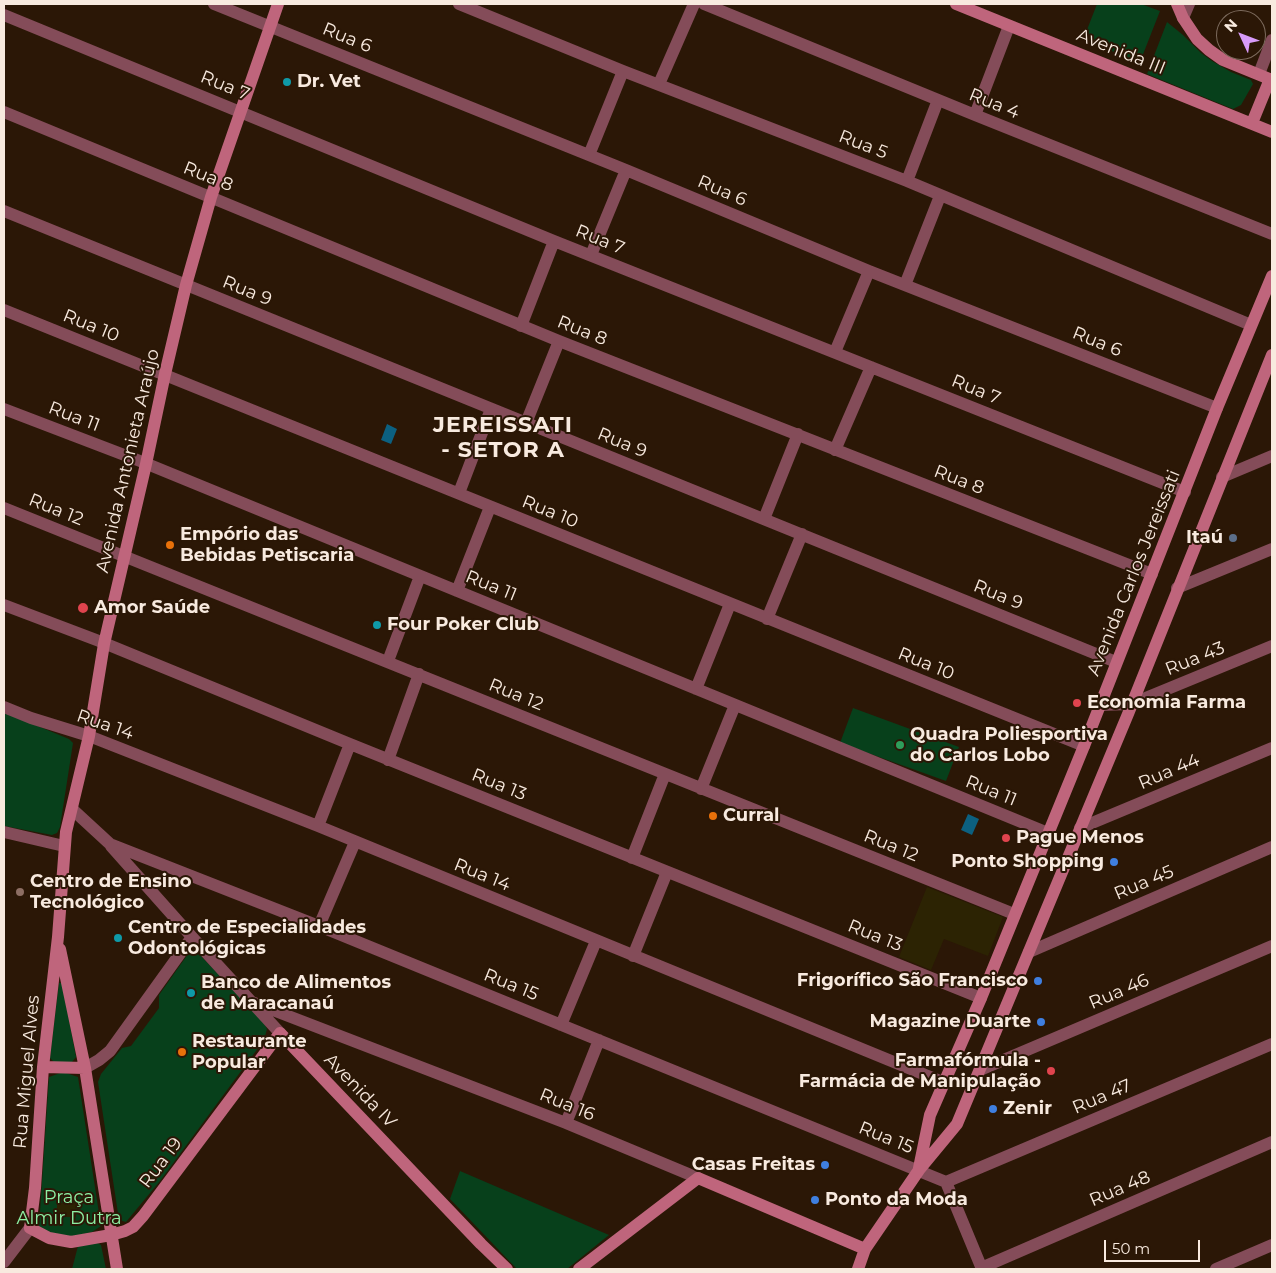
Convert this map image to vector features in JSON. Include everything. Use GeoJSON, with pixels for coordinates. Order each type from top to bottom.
{"type":"FeatureCollection","features":[{"type":"Feature","properties":{"kind":"street","name":"Rua 6"},"geometry":{"type":"LineString","coordinates":[[214,4],[626,170],[869,271],[1217,408]]}},
{"type":"Feature","properties":{"kind":"street","name":"Avenida Antonieta Araújo"},"geometry":{"type":"LineString","coordinates":[[58,936],[64,846],[89,736],[104,644],[165,374],[186,286],[212,197],[278,4]]}},
{"type":"Feature","properties":{"kind":"street","name":"Rua 5"},"geometry":{"type":"LineString","coordinates":[[460,4],[623,71],[907,182],[1251,325]]}},
{"type":"Feature","properties":{"kind":"street"},"geometry":{"type":"LineString","coordinates":[[659,84],[694,4]]}},
{"type":"Feature","properties":{"kind":"street","name":"Rua 4"},"geometry":{"type":"LineString","coordinates":[[704,4],[1272,234]]}},
{"type":"Feature","properties":{"kind":"street","name":"Avenida III"},"geometry":{"type":"LineString","coordinates":[[956,4],[1272,132]]}},
{"type":"Feature","properties":{"kind":"street"},"geometry":{"type":"LineString","coordinates":[[1177,4],[1183,18],[1198,39],[1209,50],[1223,60],[1267,78]]}},
{"type":"Feature","properties":{"kind":"street"},"geometry":{"type":"LineString","coordinates":[[1183,18],[1188,4]]}},
{"type":"Feature","properties":{"kind":"street","name":"Rua 7"},"geometry":{"type":"LineString","coordinates":[[4,15],[554,241],[1185,492]]}},
{"type":"Feature","properties":{"kind":"street"},"geometry":{"type":"LineString","coordinates":[[975,115],[1009,26]]}},
{"type":"Feature","properties":{"kind":"street"},"geometry":{"type":"LineString","coordinates":[[1252,124],[1267,78],[1272,40]]}},
{"type":"Feature","properties":{"kind":"street"},"geometry":{"type":"LineString","coordinates":[[589,155],[623,71]]}},
{"type":"Feature","properties":{"kind":"street"},"geometry":{"type":"LineString","coordinates":[[907,182],[938,100]]}},
{"type":"Feature","properties":{"kind":"street","name":"Rua 8"},"geometry":{"type":"LineString","coordinates":[[4,112],[521,326],[1152,574]]}},
{"type":"Feature","properties":{"kind":"street"},"geometry":{"type":"LineString","coordinates":[[591,255],[626,170]]}},
{"type":"Feature","properties":{"kind":"street"},"geometry":{"type":"LineString","coordinates":[[905,285],[940,196]]}},
{"type":"Feature","properties":{"kind":"street","name":"Rua 9"},"geometry":{"type":"LineString","coordinates":[[4,211],[1116,662]]}},
{"type":"Feature","properties":{"kind":"street"},"geometry":{"type":"LineString","coordinates":[[521,326],[554,241]]}},
{"type":"Feature","properties":{"kind":"street"},"geometry":{"type":"LineString","coordinates":[[834,352],[869,271]]}},
{"type":"Feature","properties":{"kind":"street","name":"Avenida Carlos Jereissati"},"geometry":{"type":"LineString","coordinates":[[919,1170],[930,1115],[981,998],[1084,746],[1217,408],[1272,276]]}},
{"type":"Feature","properties":{"kind":"street","name":"Rua 10"},"geometry":{"type":"LineString","coordinates":[[4,310],[1084,746]]}},
{"type":"Feature","properties":{"kind":"street"},"geometry":{"type":"LineString","coordinates":[[526,423],[559,341]]}},
{"type":"Feature","properties":{"kind":"street"},"geometry":{"type":"LineString","coordinates":[[858,1269],[865,1249],[919,1170],[957,1124],[1131,704],[1272,354]]}},
{"type":"Feature","properties":{"kind":"street"},"geometry":{"type":"LineString","coordinates":[[835,450],[870,367]]}},
{"type":"Feature","properties":{"kind":"street","name":"Rua 11"},"geometry":{"type":"LineString","coordinates":[[4,409],[146,464],[1048,833]]}},
{"type":"Feature","properties":{"kind":"street"},"geometry":{"type":"LineString","coordinates":[[459,493],[491,409]]}},
{"type":"Feature","properties":{"kind":"street"},"geometry":{"type":"LineString","coordinates":[[764,519],[798,434]]}},
{"type":"Feature","properties":{"kind":"street"},"geometry":{"type":"LineString","coordinates":[[1222,477],[1272,456]]}},
{"type":"Feature","properties":{"kind":"street"},"geometry":{"type":"LineString","coordinates":[[458,591],[490,507]]}},
{"type":"Feature","properties":{"kind":"street","name":"Rua 12"},"geometry":{"type":"LineString","coordinates":[[4,508],[1014,914]]}},
{"type":"Feature","properties":{"kind":"street"},"geometry":{"type":"LineString","coordinates":[[767,619],[802,534]]}},
{"type":"Feature","properties":{"kind":"street"},"geometry":{"type":"LineString","coordinates":[[1177,588],[1272,550]]}},
{"type":"Feature","properties":{"kind":"street"},"geometry":{"type":"LineString","coordinates":[[388,661],[420,576]]}},
{"type":"Feature","properties":{"kind":"street"},"geometry":{"type":"LineString","coordinates":[[696,689],[730,604]]}},
{"type":"Feature","properties":{"kind":"street","name":"Rua 13"},"geometry":{"type":"LineString","coordinates":[[4,605],[981,998]]}},
{"type":"Feature","properties":{"kind":"street","name":"Rua 43"},"geometry":{"type":"LineString","coordinates":[[1131,704],[1272,646]]}},
{"type":"Feature","properties":{"kind":"street"},"geometry":{"type":"LineString","coordinates":[[388,760],[419,674]]}},
{"type":"Feature","properties":{"kind":"street"},"geometry":{"type":"LineString","coordinates":[[1100,705],[1131,704]]}},
{"type":"Feature","properties":{"kind":"street"},"geometry":{"type":"LineString","coordinates":[[701,788],[735,705]]}},
{"type":"Feature","properties":{"kind":"street","name":"Rua 14"},"geometry":{"type":"LineString","coordinates":[[4,708],[89,736],[318,826],[945,1083]]}},
{"type":"Feature","properties":{"kind":"street"},"geometry":{"type":"LineString","coordinates":[[318,826],[350,744]]}},
{"type":"Feature","properties":{"kind":"street","name":"Rua 44"},"geometry":{"type":"LineString","coordinates":[[1080,828],[1272,748]]}},
{"type":"Feature","properties":{"kind":"street"},"geometry":{"type":"LineString","coordinates":[[632,858],[665,774]]}},
{"type":"Feature","properties":{"kind":"street","name":"Rua 15"},"geometry":{"type":"LineString","coordinates":[[72,809],[110,844],[319,926],[946,1182]]}},
{"type":"Feature","properties":{"kind":"street"},"geometry":{"type":"LineString","coordinates":[[4,832],[64,846]]}},
{"type":"Feature","properties":{"kind":"street"},"geometry":{"type":"LineString","coordinates":[[319,926],[355,842]]}},
{"type":"Feature","properties":{"kind":"street","name":"Avenida IV"},"geometry":{"type":"LineString","coordinates":[[110,844],[192,938],[481,1244],[507,1269]]}},
{"type":"Feature","properties":{"kind":"street","name":"Rua 45"},"geometry":{"type":"LineString","coordinates":[[1029,952],[1272,847]]}},
{"type":"Feature","properties":{"kind":"street"},"geometry":{"type":"LineString","coordinates":[[633,956],[667,872]]}},
{"type":"Feature","properties":{"kind":"street"},"geometry":{"type":"LineString","coordinates":[[58,936],[85,1068],[117,1269]]}},
{"type":"Feature","properties":{"kind":"street","name":"Rua Miguel Alves"},"geometry":{"type":"LineString","coordinates":[[30,1228],[43,1067],[58,936]]}},
{"type":"Feature","properties":{"kind":"street"},"geometry":{"type":"LineString","coordinates":[[43,1067],[85,1068],[110,1051],[192,938]]}},
{"type":"Feature","properties":{"kind":"street"},"geometry":{"type":"LineString","coordinates":[[561,1024],[596,940]]}},
{"type":"Feature","properties":{"kind":"street","name":"Rua 46"},"geometry":{"type":"LineString","coordinates":[[980,1070],[1272,946]]}},
{"type":"Feature","properties":{"kind":"street","name":"Rua 16"},"geometry":{"type":"LineString","coordinates":[[252,1002],[566,1123],[865,1249]]}},
{"type":"Feature","properties":{"kind":"street","name":"Rua 19"},"geometry":{"type":"LineString","coordinates":[[30,1228],[50,1238],[71,1242],[111,1235],[133,1227],[280,1032]]}},
{"type":"Feature","properties":{"kind":"street"},"geometry":{"type":"LineString","coordinates":[[566,1123],[600,1040]]}},
{"type":"Feature","properties":{"kind":"street","name":"Rua 47"},"geometry":{"type":"LineString","coordinates":[[946,1182],[1272,1044]]}},
{"type":"Feature","properties":{"kind":"street","name":"Rua 48"},"geometry":{"type":"LineString","coordinates":[[981,1268],[1272,1142]]}},
{"type":"Feature","properties":{"kind":"street"},"geometry":{"type":"LineString","coordinates":[[579,1269],[698,1178]]}},
{"type":"Feature","properties":{"kind":"street"},"geometry":{"type":"LineString","coordinates":[[946,1182],[981,1268]]}},
{"type":"Feature","properties":{"kind":"street"},"geometry":{"type":"LineString","coordinates":[[4,1262],[30,1228]]}},
{"type":"Feature","properties":{"kind":"street"},"geometry":{"type":"LineString","coordinates":[[1216,1269],[1272,1244]]}},
{"type":"Feature","properties":{"kind":"green space"},"geometry":{"type":"Polygon","coordinates":[[[1097,4],[1141,4],[1160,11],[1140,62],[1083,40],[1097,4]]]}},
{"type":"Feature","properties":{"kind":"green space"},"geometry":{"type":"Polygon","coordinates":[[[1167,22],[1212,61],[1231,72],[1251,80],[1253,84],[1241,105],[1233,109],[1147,74],[1167,22]]]}},
{"type":"Feature","properties":{"kind":"green space","name":"Quadra Poliesportiva do Carlos Lobo"},"geometry":{"type":"Polygon","coordinates":[[[853,708],[959,747],[946,781],[840,743],[853,708]]]}},
{"type":"Feature","properties":{"kind":"green space"},"geometry":{"type":"Polygon","coordinates":[[[4,712],[69,739],[73,743],[60,827],[57,833],[52,835],[4,826],[4,712]]]}},
{"type":"Feature","properties":{"kind":"green space"},"geometry":{"type":"Polygon","coordinates":[[[188,954],[200,955],[263,1021],[267,1029],[264,1040],[160,1181],[126,1222],[119,1220],[98,1082],[101,1074],[122,1048],[131,1046],[159,1008],[159,995],[188,954]]]}},
{"type":"Feature","properties":{"kind":"green space"},"geometry":{"type":"Polygon","coordinates":[[[59,983],[62,983],[76,1057],[72,1062],[54,1062],[50,1058],[59,983]]]}},
{"type":"Feature","properties":{"kind":"green space","name":"Praça Almir Dutra"},"geometry":{"type":"Polygon","coordinates":[[[63,1072],[78,1077],[101,1226],[92,1232],[70,1237],[50,1233],[39,1227],[49,1077],[63,1072]]]}},
{"type":"Feature","properties":{"kind":"green space"},"geometry":{"type":"Polygon","coordinates":[[[460,1171],[609,1235],[567,1269],[517,1269],[450,1199],[460,1171]]]}},
{"type":"Feature","properties":{"kind":"green space"},"geometry":{"type":"Polygon","coordinates":[[[96,1242],[101,1245],[106,1269],[72,1269],[78,1246],[96,1242]]]}},
{"type":"Feature","properties":{"kind":"sand"},"geometry":{"type":"Polygon","coordinates":[[[927,887],[1003,917],[988,956],[944,939],[931,970],[899,957],[927,887]]]}},
{"type":"Feature","properties":{"kind":"sand"},"geometry":{"type":"Polygon","coordinates":[[[57,1203],[76,1203],[76,1217],[57,1217],[57,1203]]]}},
{"type":"Feature","properties":{"kind":"water"},"geometry":{"type":"Polygon","coordinates":[[[387,424],[397,429],[391,444],[381,440],[387,424]]]}},
{"type":"Feature","properties":{"kind":"water"},"geometry":{"type":"Polygon","coordinates":[[[968,814],[979,819],[972,835],[961,830],[968,814]]]}},
{"type":"Feature","properties":{"kind":"place","name":"Dr. Vet"},"geometry":{"type":"Point","coordinates":[287,82]}},
{"type":"Feature","properties":{"kind":"place","name":"Itaú"},"geometry":{"type":"Point","coordinates":[1233,538]}},
{"type":"Feature","properties":{"kind":"place","name":"Empório das Bebidas Petiscaria"},"geometry":{"type":"Point","coordinates":[170,545]}},
{"type":"Feature","properties":{"kind":"place","name":"Amor Saúde"},"geometry":{"type":"Point","coordinates":[83,608]}},
{"type":"Feature","properties":{"kind":"place","name":"Four Poker Club"},"geometry":{"type":"Point","coordinates":[377,625]}},
{"type":"Feature","properties":{"kind":"place","name":"Economia Farma"},"geometry":{"type":"Point","coordinates":[1077,703]}},
{"type":"Feature","properties":{"kind":"place","name":"Quadra Poliesportiva do Carlos Lobo"},"geometry":{"type":"Point","coordinates":[900,745]}},
{"type":"Feature","properties":{"kind":"place","name":"Curral"},"geometry":{"type":"Point","coordinates":[713,816]}},
{"type":"Feature","properties":{"kind":"place","name":"Pague Menos"},"geometry":{"type":"Point","coordinates":[1006,838]}},
{"type":"Feature","properties":{"kind":"place","name":"Ponto Shopping"},"geometry":{"type":"Point","coordinates":[1114,862]}},
{"type":"Feature","properties":{"kind":"place","name":"Centro de Ensino Tecnológico"},"geometry":{"type":"Point","coordinates":[20,892]}},
{"type":"Feature","properties":{"kind":"place","name":"Centro de Especialidades Odontológicas"},"geometry":{"type":"Point","coordinates":[118,938]}},
{"type":"Feature","properties":{"kind":"place","name":"Frigorífico São Francisco"},"geometry":{"type":"Point","coordinates":[1038,981]}},
{"type":"Feature","properties":{"kind":"place","name":"Banco de Alimentos de Maracanaú"},"geometry":{"type":"Point","coordinates":[191,993]}},
{"type":"Feature","properties":{"kind":"place","name":"Magazine Duarte"},"geometry":{"type":"Point","coordinates":[1041,1022]}},
{"type":"Feature","properties":{"kind":"place","name":"Restaurante Popular"},"geometry":{"type":"Point","coordinates":[182,1052]}},
{"type":"Feature","properties":{"kind":"place","name":"Farmafórmula - Farmácia de Manipulação"},"geometry":{"type":"Point","coordinates":[1051,1071]}},
{"type":"Feature","properties":{"kind":"place","name":"Zenir"},"geometry":{"type":"Point","coordinates":[993,1109]}},
{"type":"Feature","properties":{"kind":"place","name":"Casas Freitas"},"geometry":{"type":"Point","coordinates":[825,1165]}},
{"type":"Feature","properties":{"kind":"place","name":"Ponto da Moda"},"geometry":{"type":"Point","coordinates":[815,1200]}},
{"type":"Feature","properties":{"kind":"district","name":"JEREISSATI - SETOR A"},"geometry":{"type":"Point","coordinates":[503,438]}}]}
